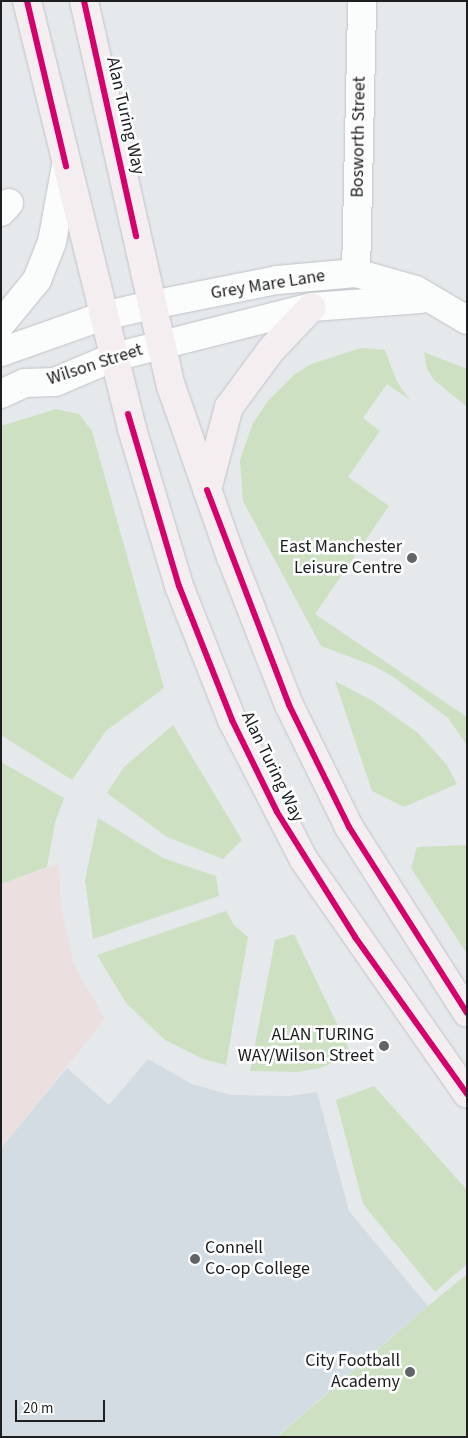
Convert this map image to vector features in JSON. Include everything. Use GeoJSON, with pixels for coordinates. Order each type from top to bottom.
{"type":"FeatureCollection","features":[{"type":"Feature","properties":{"kind":"highway","name":"Alan Turing Way"},"geometry":{"type":"LineString","coordinates":[[27,1],[132,429],[180,586],[232,720],[304,860],[467,1094]]}},
{"type":"Feature","properties":{"kind":"highway","name":"Alan Turing Way"},"geometry":{"type":"LineString","coordinates":[[84,1],[160,345],[207,490],[289,705],[345,819],[404,918],[467,1013]]}},
{"type":"Feature","properties":{"kind":"highway"},"geometry":{"type":"LineString","coordinates":[[207,490],[229,406],[271,350],[312,307]]}},
{"type":"Feature","properties":{"kind":"street","name":"Bosworth Street"},"geometry":{"type":"LineString","coordinates":[[356,273],[362,1]]}},
{"type":"Feature","properties":{"kind":"street"},"geometry":{"type":"LineString","coordinates":[[1,324],[36,280],[52,242],[66,166]]}},
{"type":"Feature","properties":{"kind":"street","name":"Grey Mare Lane"},"geometry":{"type":"LineString","coordinates":[[103,316],[152,304],[276,280],[356,273],[416,290],[467,320]]}},
{"type":"Feature","properties":{"kind":"street","name":"Grey Mare Lane"},"geometry":{"type":"LineString","coordinates":[[160,345],[312,307],[430,298]]}},
{"type":"Feature","properties":{"kind":"street"},"geometry":{"type":"LineString","coordinates":[[1,352],[103,316]]}},
{"type":"Feature","properties":{"kind":"street","name":"Wilson Street"},"geometry":{"type":"LineString","coordinates":[[1,394],[25,383],[55,382],[114,357],[160,345]]}},
{"type":"Feature","properties":{"kind":"shaded area"},"geometry":{"type":"Polygon","coordinates":[[[59,864],[61,906],[74,965],[105,1019],[1,1148],[1,884],[59,864]]]}},
{"type":"Feature","properties":{"kind":"shaded area","name":"Connell Co-op College"},"geometry":{"type":"Polygon","coordinates":[[[148,1059],[192,1084],[231,1095],[289,1096],[317,1092],[349,1211],[428,1306],[276,1437],[1,1437],[1,1148],[67,1068],[109,1105],[148,1059]]]}},
{"type":"Feature","properties":{"kind":"green space"},"geometry":{"type":"Polygon","coordinates":[[[361,348],[385,350],[397,382],[410,400],[387,384],[363,418],[380,431],[348,477],[389,506],[315,614],[467,717],[466,744],[448,718],[395,678],[374,666],[321,646],[243,501],[240,460],[253,423],[268,401],[295,374],[311,364],[361,348]]]}},
{"type":"Feature","properties":{"kind":"green space"},"geometry":{"type":"Polygon","coordinates":[[[424,352],[467,369],[467,407],[434,380],[427,369],[424,352]]]}},
{"type":"Feature","properties":{"kind":"green space"},"geometry":{"type":"Polygon","coordinates":[[[56,409],[79,414],[92,431],[164,688],[106,731],[72,780],[1,735],[1,426],[56,409]]]}},
{"type":"Feature","properties":{"kind":"green space"},"geometry":{"type":"Polygon","coordinates":[[[335,681],[373,701],[418,733],[447,765],[457,784],[404,807],[372,791],[335,681]]]}},
{"type":"Feature","properties":{"kind":"green space"},"geometry":{"type":"Polygon","coordinates":[[[173,725],[242,840],[223,859],[167,837],[107,793],[124,767],[173,725]]]}},
{"type":"Feature","properties":{"kind":"green space"},"geometry":{"type":"Polygon","coordinates":[[[1,762],[64,798],[55,823],[47,867],[1,884],[1,762]]]}},
{"type":"Feature","properties":{"kind":"green space"},"geometry":{"type":"Polygon","coordinates":[[[98,818],[163,858],[216,876],[219,896],[93,939],[85,880],[98,818]]]}},
{"type":"Feature","properties":{"kind":"green space"},"geometry":{"type":"Polygon","coordinates":[[[467,845],[467,954],[411,868],[417,847],[467,845]]]}},
{"type":"Feature","properties":{"kind":"green space"},"geometry":{"type":"Polygon","coordinates":[[[226,911],[234,925],[248,937],[226,1065],[203,1059],[165,1040],[126,1003],[97,955],[226,911]]]}},
{"type":"Feature","properties":{"kind":"green space"},"geometry":{"type":"Polygon","coordinates":[[[294,934],[352,1055],[320,1068],[297,1072],[250,1071],[275,940],[294,934]]]}},
{"type":"Feature","properties":{"kind":"green space"},"geometry":{"type":"Polygon","coordinates":[[[374,1086],[467,1190],[467,1264],[435,1292],[363,1204],[336,1100],[374,1086]]]}},
{"type":"Feature","properties":{"kind":"green space","name":"City Football Academy"},"geometry":{"type":"Polygon","coordinates":[[[467,1274],[467,1437],[277,1437],[428,1306],[467,1274]]]}},
{"type":"Feature","properties":{"kind":"cycle path"},"geometry":{"type":"LineString","coordinates":[[27,1],[66,166]]}},
{"type":"Feature","properties":{"kind":"cycle path"},"geometry":{"type":"LineString","coordinates":[[84,1],[136,236]]}},
{"type":"Feature","properties":{"kind":"cycle path"},"geometry":{"type":"LineString","coordinates":[[128,414],[179,586],[232,720],[277,812],[355,937],[467,1094]]}},
{"type":"Feature","properties":{"kind":"cycle path"},"geometry":{"type":"LineString","coordinates":[[207,490],[289,705],[349,827],[467,1013]]}},
{"type":"Feature","properties":{"kind":"place","name":"East Manchester Leisure Centre"},"geometry":{"type":"Point","coordinates":[412,558]}},
{"type":"Feature","properties":{"kind":"place","name":"ALAN TURING WAY/Wilson Street"},"geometry":{"type":"Point","coordinates":[384,1046]}},
{"type":"Feature","properties":{"kind":"place","name":"Connell Co-op College"},"geometry":{"type":"Point","coordinates":[195,1259]}},
{"type":"Feature","properties":{"kind":"place","name":"City Football Academy"},"geometry":{"type":"Point","coordinates":[410,1372]}}]}
